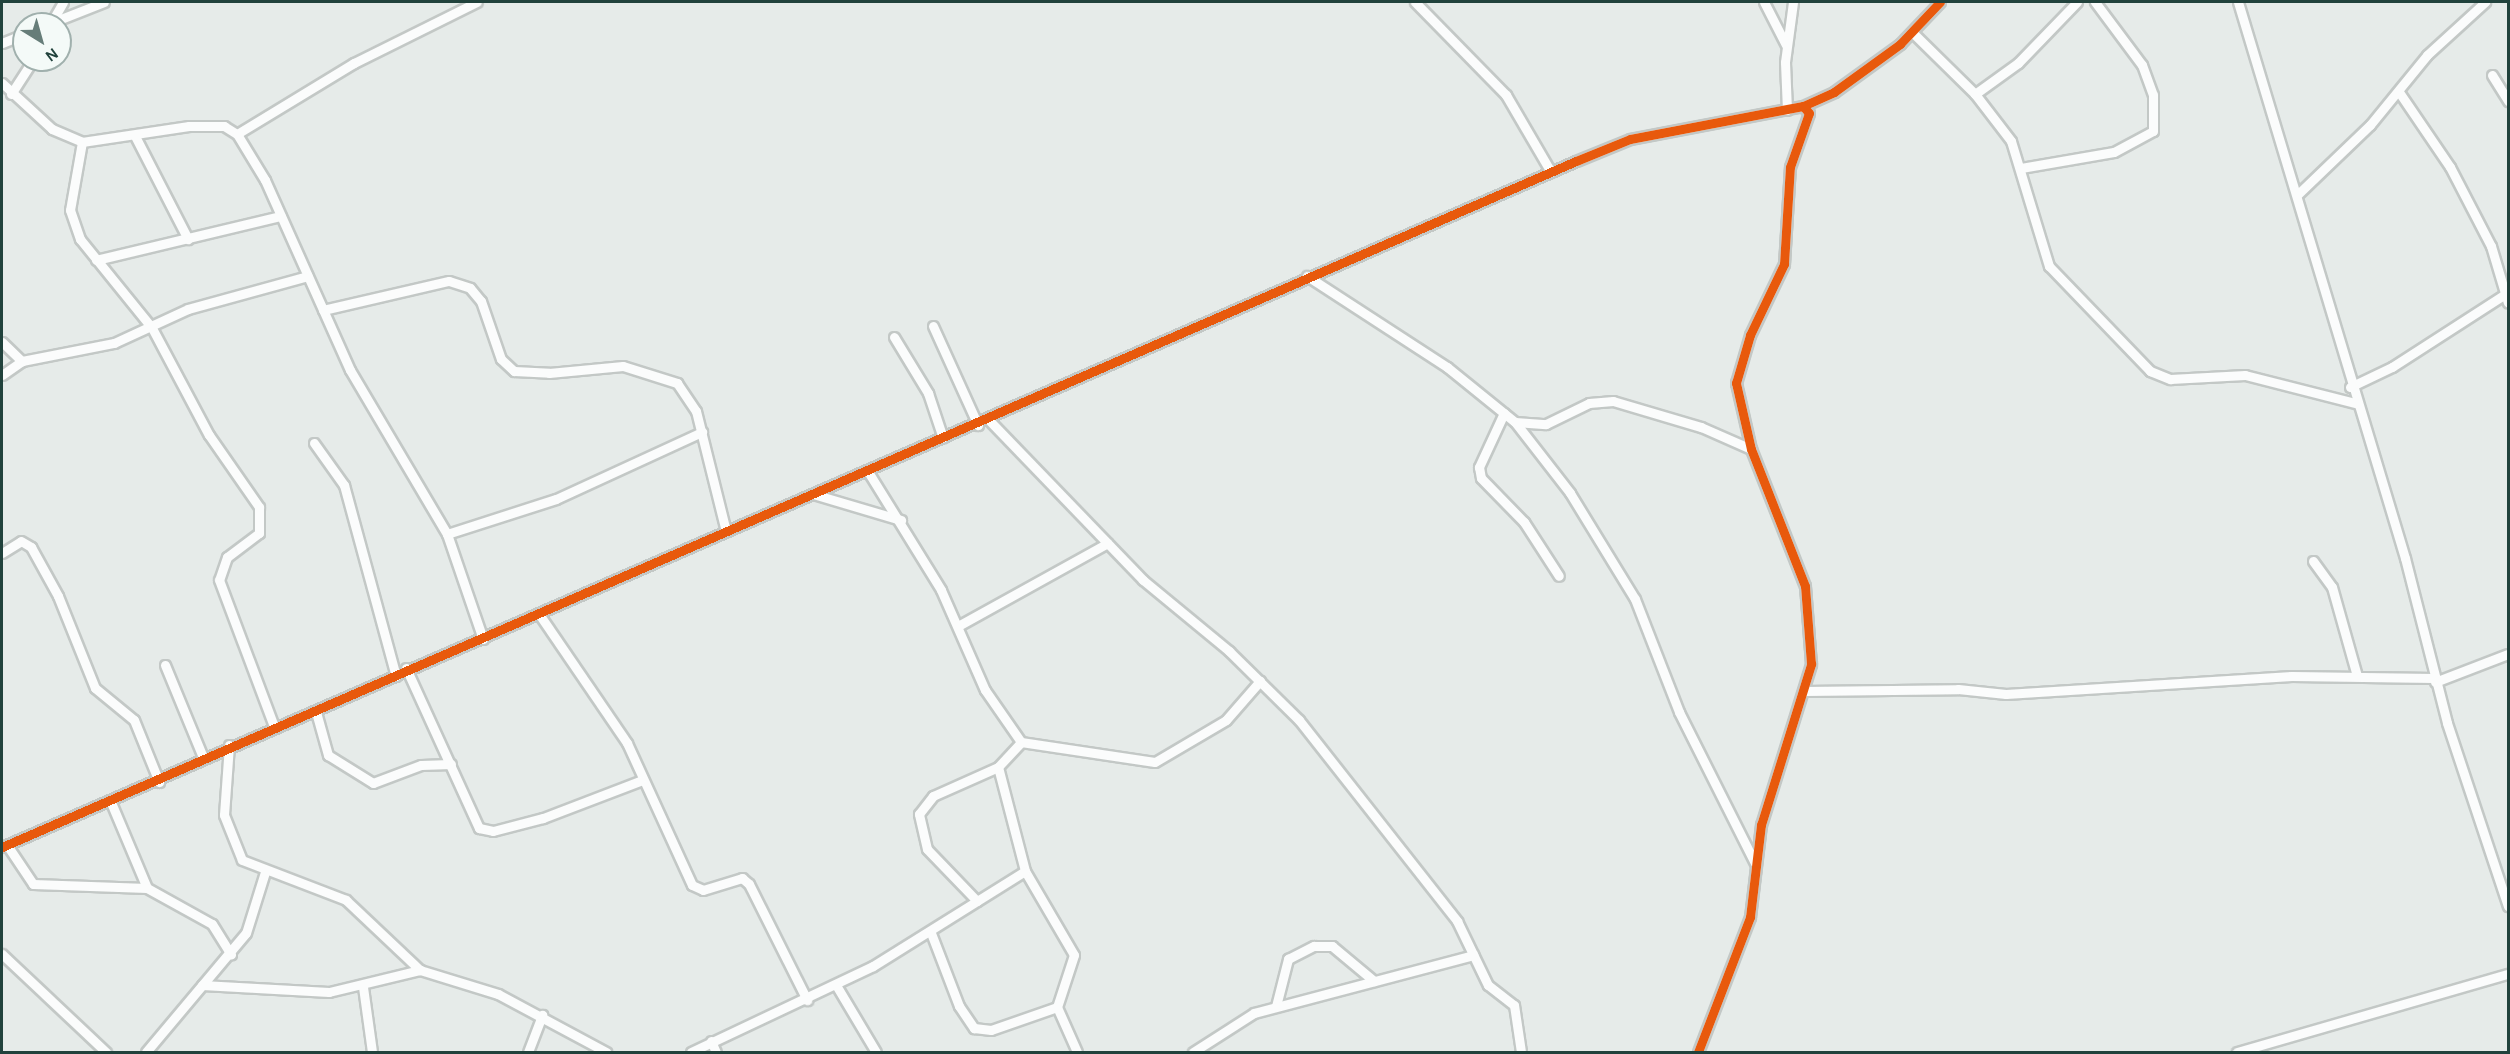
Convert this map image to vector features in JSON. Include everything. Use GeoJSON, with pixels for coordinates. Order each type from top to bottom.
{"type":"FeatureCollection","features":[{"type":"Feature","properties":{"kind":"street"},"geometry":{"type":"LineString","coordinates":[[72,15],[104,2]]}},
{"type":"Feature","properties":{"kind":"street"},"geometry":{"type":"LineString","coordinates":[[237,134],[354,63],[477,2]]}},
{"type":"Feature","properties":{"kind":"street"},"geometry":{"type":"LineString","coordinates":[[1415,2],[1506,95],[1551,172]]}},
{"type":"Feature","properties":{"kind":"street"},"geometry":{"type":"LineString","coordinates":[[1764,2],[1786,45]]}},
{"type":"Feature","properties":{"kind":"street"},"geometry":{"type":"LineString","coordinates":[[1787,110],[1786,45],[1793,2]]}},
{"type":"Feature","properties":{"kind":"street"},"geometry":{"type":"LineString","coordinates":[[231,954],[212,924],[147,888],[33,884],[3,846],[110,800],[159,782],[229,745],[274,726],[316,712],[396,676],[406,668],[483,639],[867,470],[978,425],[1307,276],[1630,139],[1803,106],[1834,92],[1912,32],[1940,2]]}},
{"type":"Feature","properties":{"kind":"street"},"geometry":{"type":"LineString","coordinates":[[1975,94],[2018,63],[2077,2]]}},
{"type":"Feature","properties":{"kind":"street"},"geometry":{"type":"LineString","coordinates":[[2021,168],[2114,152],[2153,131],[2154,102],[2142,65],[2095,2]]}},
{"type":"Feature","properties":{"kind":"street"},"geometry":{"type":"LineString","coordinates":[[2238,2],[2297,195],[2350,387],[2405,558],[2435,680],[2508,906]]}},
{"type":"Feature","properties":{"kind":"street"},"geometry":{"type":"LineString","coordinates":[[2297,195],[2399,92],[2427,55],[2485,2]]}},
{"type":"Feature","properties":{"kind":"street"},"geometry":{"type":"LineString","coordinates":[[1912,32],[1975,94],[2011,141],[2049,266],[2150,371],[2170,379],[2245,375],[2355,403]]}},
{"type":"Feature","properties":{"kind":"street"},"geometry":{"type":"LineString","coordinates":[[23,72],[6,91],[52,129],[82,142],[135,136],[189,126],[224,126],[237,134],[281,216],[366,400],[447,534],[483,639]]}},
{"type":"Feature","properties":{"kind":"street"},"geometry":{"type":"LineString","coordinates":[[2492,75],[2508,100]]}},
{"type":"Feature","properties":{"kind":"street"},"geometry":{"type":"LineString","coordinates":[[2350,387],[2392,367],[2507,296],[2491,246],[2450,167],[2399,92]]}},
{"type":"Feature","properties":{"kind":"street"},"geometry":{"type":"LineString","coordinates":[[1698,1053],[1750,917],[1755,862],[1769,796],[1805,690],[1811,664],[1805,586],[1750,449],[1736,383],[1749,335],[1784,264],[1790,167],[1809,113],[1803,106]]}},
{"type":"Feature","properties":{"kind":"street"},"geometry":{"type":"LineString","coordinates":[[135,136],[188,239]]}},
{"type":"Feature","properties":{"kind":"street"},"geometry":{"type":"LineString","coordinates":[[82,142],[70,210],[80,239],[152,328],[196,414],[259,507],[259,533],[227,557],[219,580],[274,726]]}},
{"type":"Feature","properties":{"kind":"street"},"geometry":{"type":"LineString","coordinates":[[96,260],[281,216]]}},
{"type":"Feature","properties":{"kind":"street"},"geometry":{"type":"LineString","coordinates":[[2,375],[22,361],[104,345],[152,328],[188,309],[308,276]]}},
{"type":"Feature","properties":{"kind":"street"},"geometry":{"type":"LineString","coordinates":[[1307,276],[1447,367],[1515,422],[1570,493],[1635,599],[1679,712],[1755,862]]}},
{"type":"Feature","properties":{"kind":"street"},"geometry":{"type":"LineString","coordinates":[[323,310],[427,282],[461,285],[481,301],[506,366],[531,374],[604,365],[648,370],[677,383],[696,411],[726,531]]}},
{"type":"Feature","properties":{"kind":"street"},"geometry":{"type":"LineString","coordinates":[[933,326],[978,425]]}},
{"type":"Feature","properties":{"kind":"street"},"geometry":{"type":"LineString","coordinates":[[894,338],[928,393],[943,438]]}},
{"type":"Feature","properties":{"kind":"street"},"geometry":{"type":"LineString","coordinates":[[2,342],[22,361]]}},
{"type":"Feature","properties":{"kind":"street"},"geometry":{"type":"LineString","coordinates":[[1515,422],[1546,424],[1589,403],[1613,401],[1701,427],[1750,449]]}},
{"type":"Feature","properties":{"kind":"street"},"geometry":{"type":"LineString","coordinates":[[1504,413],[1479,467],[1482,478],[1524,522],[1559,576]]}},
{"type":"Feature","properties":{"kind":"street"},"geometry":{"type":"LineString","coordinates":[[989,420],[1108,543],[1260,681],[1299,720],[1457,921],[1488,985],[1516,1009],[1521,1052]]}},
{"type":"Feature","properties":{"kind":"street"},"geometry":{"type":"LineString","coordinates":[[447,534],[556,499],[702,432]]}},
{"type":"Feature","properties":{"kind":"street"},"geometry":{"type":"LineString","coordinates":[[314,443],[344,485],[396,676]]}},
{"type":"Feature","properties":{"kind":"street"},"geometry":{"type":"LineString","coordinates":[[867,470],[901,520],[958,626],[986,690],[1022,742],[1155,762],[1226,720],[1260,681]]}},
{"type":"Feature","properties":{"kind":"street"},"geometry":{"type":"LineString","coordinates":[[813,494],[901,520]]}},
{"type":"Feature","properties":{"kind":"street"},"geometry":{"type":"LineString","coordinates":[[2,553],[21,541],[31,547],[58,596],[95,688],[134,720],[159,782]]}},
{"type":"Feature","properties":{"kind":"street"},"geometry":{"type":"LineString","coordinates":[[958,626],[1108,543]]}},
{"type":"Feature","properties":{"kind":"street"},"geometry":{"type":"LineString","coordinates":[[2313,561],[2332,587],[2357,676]]}},
{"type":"Feature","properties":{"kind":"street"},"geometry":{"type":"LineString","coordinates":[[539,614],[613,718],[640,780],[697,890],[742,878],[749,884],[807,1000]]}},
{"type":"Feature","properties":{"kind":"street"},"geometry":{"type":"LineString","coordinates":[[1805,690],[1958,688],[2006,694],[2357,676],[2435,680],[2508,654]]}},
{"type":"Feature","properties":{"kind":"street"},"geometry":{"type":"LineString","coordinates":[[165,666],[203,757]]}},
{"type":"Feature","properties":{"kind":"street"},"geometry":{"type":"LineString","coordinates":[[406,668],[451,764],[474,823],[484,831],[543,818],[640,780]]}},
{"type":"Feature","properties":{"kind":"street"},"geometry":{"type":"LineString","coordinates":[[316,712],[328,754],[373,783],[421,765],[451,764]]}},
{"type":"Feature","properties":{"kind":"street"},"geometry":{"type":"LineString","coordinates":[[977,901],[927,849],[919,814],[933,796],[998,767],[1022,742]]}},
{"type":"Feature","properties":{"kind":"street"},"geometry":{"type":"LineString","coordinates":[[229,745],[227,830],[242,860],[265,872],[346,900],[420,970],[542,1015],[606,1053]]}},
{"type":"Feature","properties":{"kind":"street"},"geometry":{"type":"LineString","coordinates":[[998,767],[1024,871],[1074,955],[1057,1007],[1077,1053]]}},
{"type":"Feature","properties":{"kind":"street"},"geometry":{"type":"LineString","coordinates":[[110,800],[147,888]]}},
{"type":"Feature","properties":{"kind":"street"},"geometry":{"type":"LineString","coordinates":[[691,1053],[711,1041],[807,1000],[836,985],[931,933],[1024,871]]}},
{"type":"Feature","properties":{"kind":"street"},"geometry":{"type":"LineString","coordinates":[[146,1053],[231,954],[254,919],[265,872]]}},
{"type":"Feature","properties":{"kind":"street"},"geometry":{"type":"LineString","coordinates":[[931,933],[959,1006],[974,1028],[991,1030],[1057,1007]]}},
{"type":"Feature","properties":{"kind":"street"},"geometry":{"type":"LineString","coordinates":[[1276,1006],[1288,959],[1314,946],[1332,946],[1374,981]]}},
{"type":"Feature","properties":{"kind":"street"},"geometry":{"type":"LineString","coordinates":[[2,954],[106,1053]]}},
{"type":"Feature","properties":{"kind":"street"},"geometry":{"type":"LineString","coordinates":[[1193,1053],[1231,1024],[1276,1006],[1473,955]]}},
{"type":"Feature","properties":{"kind":"street"},"geometry":{"type":"LineString","coordinates":[[202,986],[329,992],[363,987],[420,970]]}},
{"type":"Feature","properties":{"kind":"street"},"geometry":{"type":"LineString","coordinates":[[2237,1053],[2508,974]]}},
{"type":"Feature","properties":{"kind":"street"},"geometry":{"type":"LineString","coordinates":[[836,985],[876,1053]]}},
{"type":"Feature","properties":{"kind":"street"},"geometry":{"type":"LineString","coordinates":[[363,987],[372,1053]]}},
{"type":"Feature","properties":{"kind":"street"},"geometry":{"type":"LineString","coordinates":[[528,1053],[542,1015]]}},
{"type":"Feature","properties":{"kind":"street"},"geometry":{"type":"LineString","coordinates":[[711,1041],[716,1053]]}},
{"type":"Feature","properties":{"kind":"cycle path"},"geometry":{"type":"LineString","coordinates":[[2,847],[1576,161],[1630,139],[1803,106],[1834,92],[1900,44],[1940,2]]}},
{"type":"Feature","properties":{"kind":"cycle path"},"geometry":{"type":"LineString","coordinates":[[1698,1052],[1750,917],[1761,825],[1811,664],[1805,586],[1751,449],[1736,383],[1750,335],[1784,264],[1790,167],[1809,113],[1803,106]]}}]}
